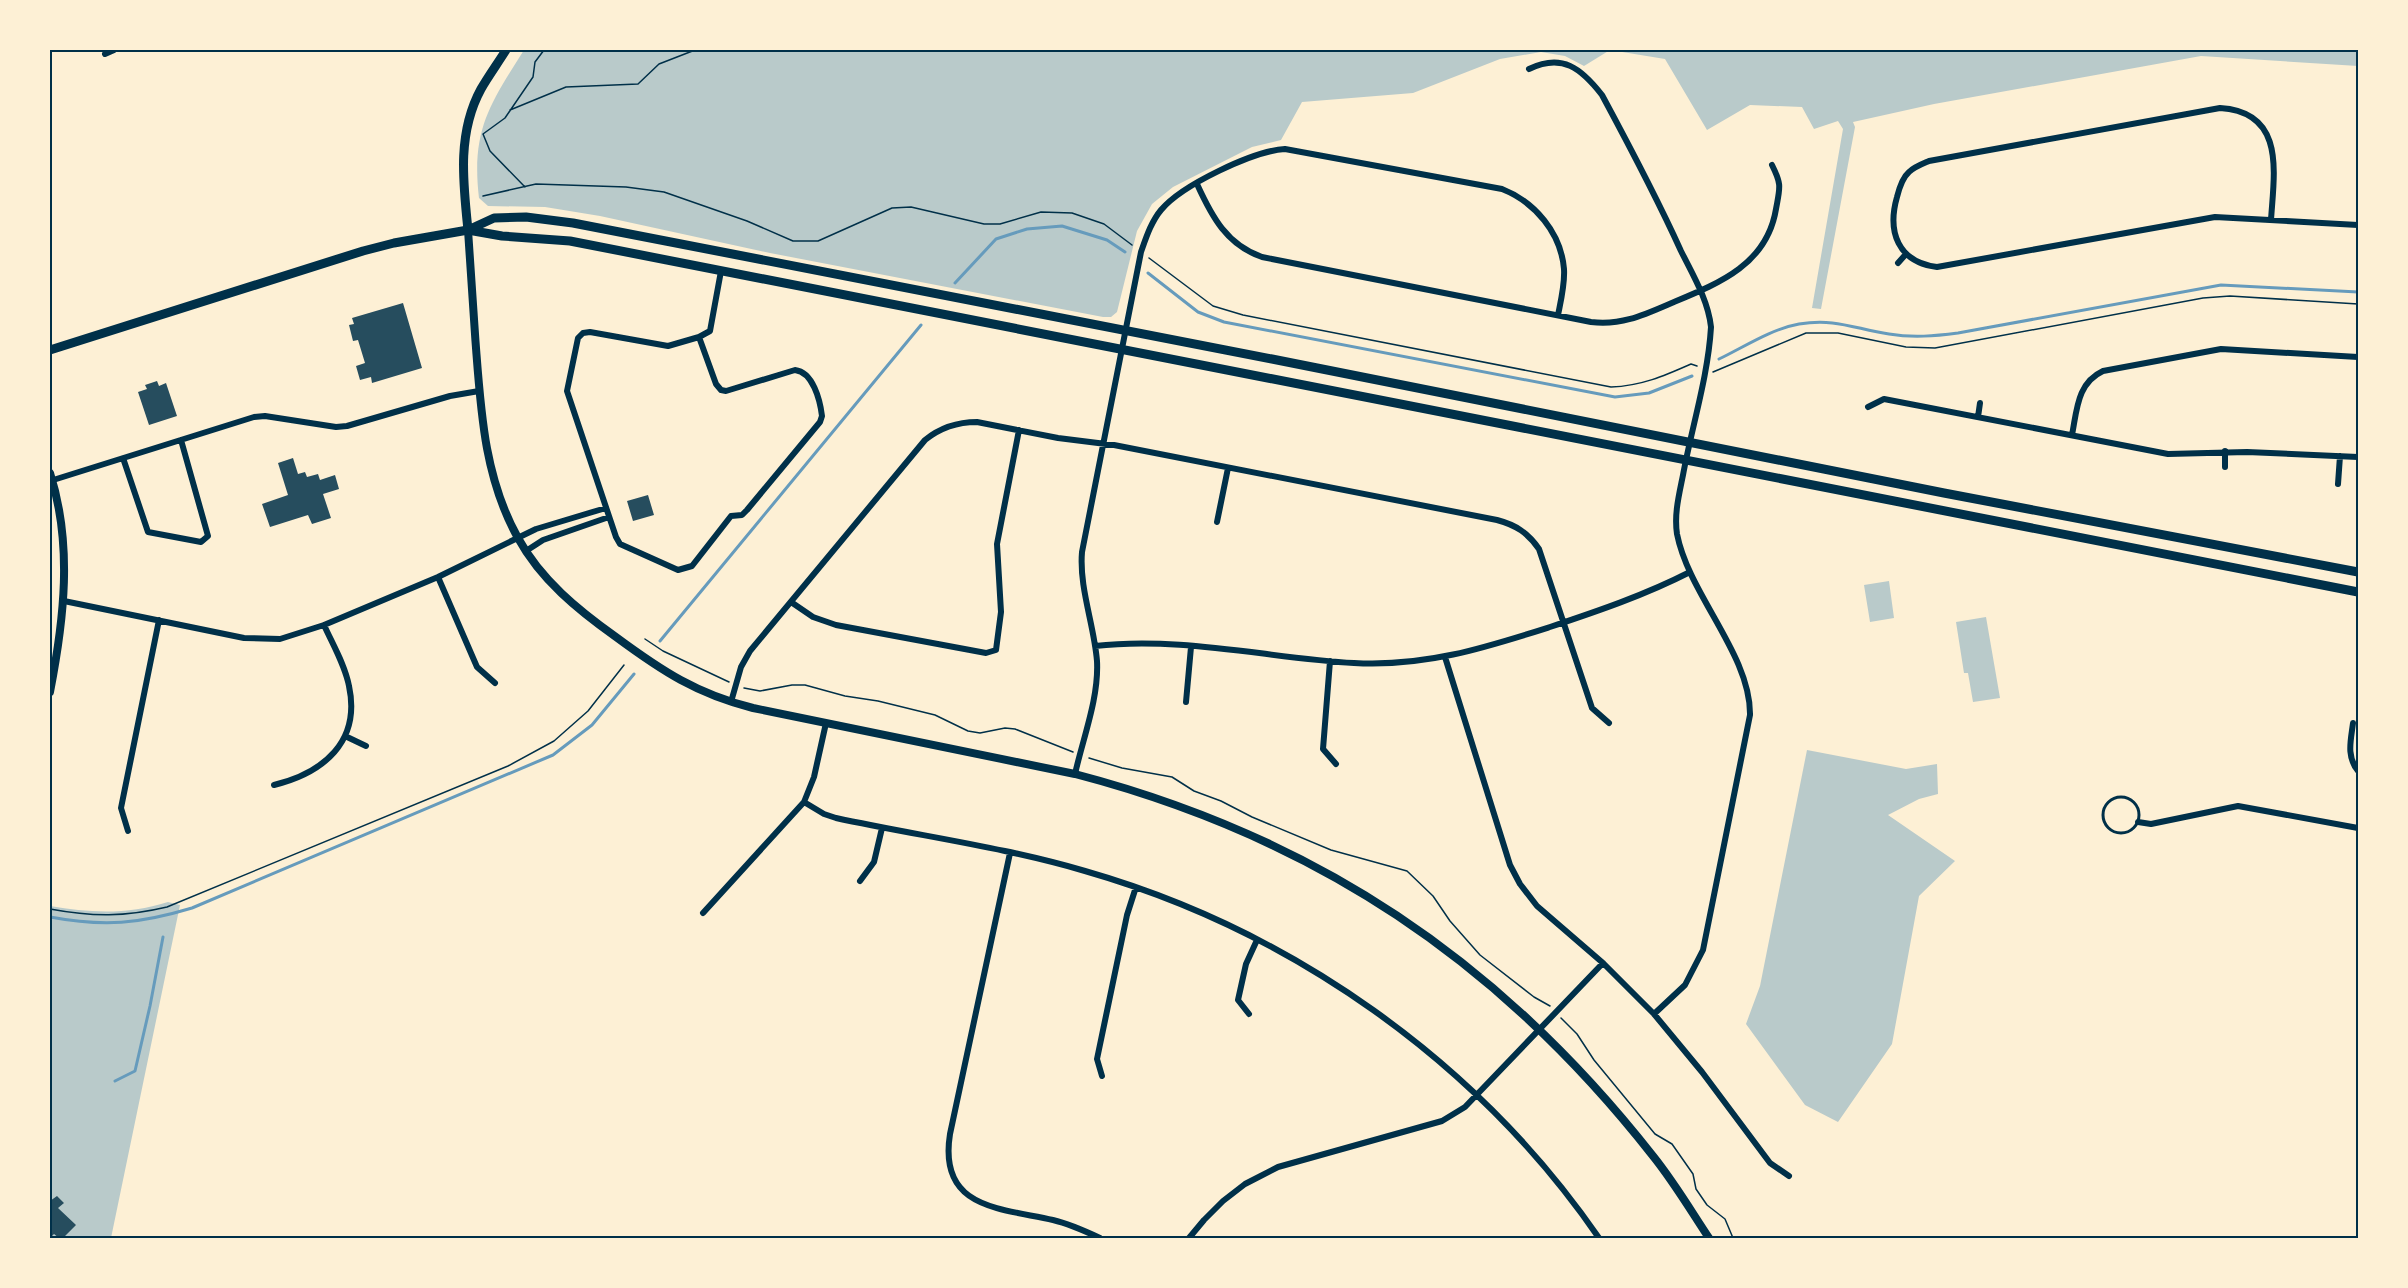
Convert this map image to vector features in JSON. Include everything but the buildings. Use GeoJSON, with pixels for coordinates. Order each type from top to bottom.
{"type":"FeatureCollection","features":[{"type":"Feature","properties":{"kind":"main road"},"geometry":{"type":"LineString","coordinates":[[468,230],[463,193],[463,156],[466,135],[474,104],[506,50]]}},
{"type":"Feature","properties":{"kind":"main road"},"geometry":{"type":"LineString","coordinates":[[50,350],[363,251],[468,230],[494,218],[526,217],[573,223],[1124,329],[1955,495],[2358,572]]}},
{"type":"Feature","properties":{"kind":"main road"},"geometry":{"type":"LineString","coordinates":[[468,230],[502,236],[570,242],[2358,591]]}},
{"type":"Feature","properties":{"kind":"street"},"geometry":{"type":"LineString","coordinates":[[105,54],[114,50]]}},
{"type":"Feature","properties":{"kind":"street"},"geometry":{"type":"LineString","coordinates":[[1529,69],[1541,63],[1556,61],[1574,69],[1592,83],[1602,95],[1649,181],[1710,316],[1711,327],[1676,521],[1679,543],[1690,573],[1744,680],[1750,704],[1750,715],[1704,950],[1685,985],[1654,1014]]}},
{"type":"Feature","properties":{"kind":"street"},"geometry":{"type":"LineString","coordinates":[[2271,220],[2274,156],[2262,120],[2241,111],[2220,108],[1944,158],[1918,165],[1906,170],[1897,194],[1893,228],[1898,243],[1906,254],[1925,265],[1948,266],[2203,218],[2358,225]]}},
{"type":"Feature","properties":{"kind":"street"},"geometry":{"type":"LineString","coordinates":[[1075,774],[1096,683],[1095,646],[1081,560],[1124,329],[1141,252],[1152,224],[1169,201],[1251,156],[1285,149],[1502,189],[1514,194],[1535,210],[1544,220],[1558,244],[1564,271],[1558,315]]}},
{"type":"Feature","properties":{"kind":"street"},"geometry":{"type":"LineString","coordinates":[[1197,184],[1217,224],[1237,245],[1249,253],[1278,262],[1601,323],[1634,319],[1700,291],[1729,277],[1754,258],[1763,245],[1775,214],[1780,182],[1772,165]]}},
{"type":"Feature","properties":{"kind":"street"},"geometry":{"type":"LineString","coordinates":[[468,230],[479,391],[489,466],[501,500],[526,551],[559,591],[588,616],[675,678],[695,689],[731,702],[1075,774],[1134,790],[1259,838],[1350,886],[1425,934],[1493,987],[1540,1029],[1606,1099],[1655,1158],[1709,1239]]}},
{"type":"Feature","properties":{"kind":"street"},"geometry":{"type":"LineString","coordinates":[[1898,263],[1906,254]]}},
{"type":"Feature","properties":{"kind":"street"},"geometry":{"type":"LineString","coordinates":[[699,337],[721,390],[726,391],[795,370],[803,370],[809,376],[821,410],[820,422],[747,510],[742,515],[731,516],[692,566],[678,570],[620,544],[567,391],[579,338],[583,333],[590,332],[668,346],[699,337],[710,331],[721,271]]}},
{"type":"Feature","properties":{"kind":"street"},"geometry":{"type":"LineString","coordinates":[[2072,435],[2083,388],[2088,380],[2103,371],[2221,349],[2358,357]]}},
{"type":"Feature","properties":{"kind":"street"},"geometry":{"type":"LineString","coordinates":[[50,692],[64,601],[63,550],[50,478],[254,417],[265,416],[336,427],[347,426],[450,396],[479,391]]}},
{"type":"Feature","properties":{"kind":"street"},"geometry":{"type":"LineString","coordinates":[[1868,407],[1884,399],[2168,454],[2191,455],[2225,452],[2358,457]]}},
{"type":"Feature","properties":{"kind":"street"},"geometry":{"type":"LineString","coordinates":[[1977,417],[1980,403]]}},
{"type":"Feature","properties":{"kind":"street"},"geometry":{"type":"LineString","coordinates":[[731,702],[741,668],[750,651],[921,445],[934,432],[965,422],[1103,443],[1508,523],[1526,533],[1539,549],[1592,708],[1608,723]]}},
{"type":"Feature","properties":{"kind":"street"},"geometry":{"type":"LineString","coordinates":[[791,602],[813,617],[836,625],[986,653],[996,650],[1001,612],[997,544],[1019,430]]}},
{"type":"Feature","properties":{"kind":"street"},"geometry":{"type":"LineString","coordinates":[[123,458],[148,532],[201,542],[208,536],[182,440]]}},
{"type":"Feature","properties":{"kind":"street"},"geometry":{"type":"LineString","coordinates":[[2225,452],[2225,467]]}},
{"type":"Feature","properties":{"kind":"street"},"geometry":{"type":"LineString","coordinates":[[2338,484],[2340,456]]}},
{"type":"Feature","properties":{"kind":"street"},"geometry":{"type":"LineString","coordinates":[[1217,522],[1228,468]]}},
{"type":"Feature","properties":{"kind":"street"},"geometry":{"type":"LineString","coordinates":[[64,601],[261,639],[289,637],[324,626],[438,577],[536,529],[606,507]]}},
{"type":"Feature","properties":{"kind":"street"},"geometry":{"type":"LineString","coordinates":[[526,551],[543,540],[609,517]]}},
{"type":"Feature","properties":{"kind":"street"},"geometry":{"type":"LineString","coordinates":[[1095,646],[1138,642],[1330,661],[1394,663],[1445,657],[1494,645],[1631,600],[1690,573]]}},
{"type":"Feature","properties":{"kind":"street"},"geometry":{"type":"LineString","coordinates":[[438,577],[477,667],[495,682]]}},
{"type":"Feature","properties":{"kind":"street"},"geometry":{"type":"LineString","coordinates":[[128,831],[121,808],[159,620]]}},
{"type":"Feature","properties":{"kind":"street"},"geometry":{"type":"LineString","coordinates":[[274,785],[311,772],[335,752],[345,736],[350,719],[349,685],[342,663],[324,626]]}},
{"type":"Feature","properties":{"kind":"street"},"geometry":{"type":"LineString","coordinates":[[1186,702],[1191,647]]}},
{"type":"Feature","properties":{"kind":"street"},"geometry":{"type":"LineString","coordinates":[[1445,657],[1515,874],[1527,895],[1603,963],[1654,1014],[1702,1072],[1770,1163],[1789,1176]]}},
{"type":"Feature","properties":{"kind":"street"},"geometry":{"type":"LineString","coordinates":[[1330,661],[1323,749],[1336,764]]}},
{"type":"Feature","properties":{"kind":"street"},"geometry":{"type":"LineString","coordinates":[[703,913],[804,802],[814,777],[825,723]]}},
{"type":"Feature","properties":{"kind":"street"},"geometry":{"type":"LineString","coordinates":[[2353,723],[2349,750],[2358,771]]}},
{"type":"Feature","properties":{"kind":"street"},"geometry":{"type":"LineString","coordinates":[[345,736],[366,746]]}},
{"type":"Feature","properties":{"kind":"street"},"geometry":{"type":"LineString","coordinates":[[804,802],[824,814],[882,828],[1010,852],[1084,870],[1136,887],[1224,923],[1308,968],[1398,1028],[1476,1095],[1524,1143],[1572,1201],[1599,1239]]}},
{"type":"Feature","properties":{"kind":"street"},"geometry":{"type":"LineString","coordinates":[[2138,822],[2151,824],[2246,807],[2358,828]]}},
{"type":"Feature","properties":{"kind":"street"},"geometry":{"type":"LineString","coordinates":[[860,881],[874,862],[882,828]]}},
{"type":"Feature","properties":{"kind":"street"},"geometry":{"type":"LineString","coordinates":[[1010,852],[950,1134],[948,1145],[950,1166],[959,1186],[981,1204],[1068,1225],[1101,1239]]}},
{"type":"Feature","properties":{"kind":"street"},"geometry":{"type":"LineString","coordinates":[[1102,1076],[1096,1059],[1127,915],[1136,887]]}},
{"type":"Feature","properties":{"kind":"street"},"geometry":{"type":"LineString","coordinates":[[1249,1014],[1238,1000],[1246,964],[1257,940]]}},
{"type":"Feature","properties":{"kind":"street"},"geometry":{"type":"LineString","coordinates":[[1189,1239],[1223,1201],[1245,1184],[1278,1167],[1453,1116],[1557,1013],[1603,963]]}},
{"type":"Feature","properties":{"kind":"lane"},"geometry":{"type":"LineString","coordinates":[[2123,798],[2132,801],[2138,808],[2138,822],[2133,829],[2119,833],[2111,830],[2106,824],[2104,810],[2115,799],[2123,798]]}},
{"type":"Feature","properties":{"kind":"path"},"geometry":{"type":"LineString","coordinates":[[525,187],[490,152],[483,134],[505,118],[533,77],[535,62],[544,50]]}},
{"type":"Feature","properties":{"kind":"path"},"geometry":{"type":"LineString","coordinates":[[510,110],[566,87],[638,84],[659,64],[695,50]]}},
{"type":"Feature","properties":{"kind":"path"},"geometry":{"type":"LineString","coordinates":[[772,50],[793,50]]}},
{"type":"Feature","properties":{"kind":"path"},"geometry":{"type":"LineString","coordinates":[[483,196],[536,184],[626,187],[664,192],[747,221],[793,241],[818,242],[892,208],[911,207],[984,224],[1000,224],[1041,212],[1072,213],[1104,224],[1132,245]]}},
{"type":"Feature","properties":{"kind":"path"},"geometry":{"type":"LineString","coordinates":[[1146,256],[1213,306],[1243,315],[1611,387],[1650,382],[1691,364],[1697,366]]}},
{"type":"Feature","properties":{"kind":"path"},"geometry":{"type":"LineString","coordinates":[[1709,373],[1806,333],[1838,333],[1906,347],[1935,348],[2203,298],[2230,296],[2358,304]]}},
{"type":"Feature","properties":{"kind":"path"},"geometry":{"type":"LineString","coordinates":[[645,639],[663,651],[735,686],[760,691],[805,685],[935,715],[968,731],[980,733],[1005,728],[1016,729],[1065,751],[1109,765],[1172,777],[1194,791],[1331,850],[1407,871],[1432,896],[1480,956],[1534,997],[1545,1001],[1577,1034],[1594,1060],[1655,1134],[1672,1144],[1693,1174],[1696,1189],[1707,1205],[1725,1219],[1733,1239]]}},
{"type":"Feature","properties":{"kind":"path"},"geometry":{"type":"LineString","coordinates":[[50,909],[81,915],[111,916],[139,914],[167,907],[498,771],[554,741],[588,711],[624,666]]}},
{"type":"Feature","properties":{"kind":"shaded area"},"geometry":{"type":"Polygon","coordinates":[[[524,50],[1610,50],[1584,66],[1565,56],[1541,52],[1500,59],[1413,93],[1302,102],[1281,140],[1252,147],[1173,187],[1152,204],[1137,231],[1117,312],[1111,317],[1103,317],[770,253],[600,216],[545,207],[488,206],[479,198],[477,174],[481,136],[493,103],[524,50]]]}},
{"type":"Feature","properties":{"kind":"shaded area"},"geometry":{"type":"Polygon","coordinates":[[[1610,50],[2358,50],[2358,66],[2201,56],[1934,104],[1853,122],[1855,127],[1821,309],[1812,308],[1843,129],[1838,121],[1814,129],[1802,107],[1750,105],[1707,130],[1665,59],[1610,50]]]}},
{"type":"Feature","properties":{"kind":"shaded area"},"geometry":{"type":"Polygon","coordinates":[[[1889,581],[1894,618],[1870,622],[1864,585],[1889,581]]]}},
{"type":"Feature","properties":{"kind":"shaded area"},"geometry":{"type":"Polygon","coordinates":[[[1986,617],[2000,698],[1973,702],[1968,673],[1964,673],[1956,622],[1986,617]]]}},
{"type":"Feature","properties":{"kind":"shaded area"},"geometry":{"type":"Polygon","coordinates":[[[1807,750],[1906,769],[1937,764],[1938,794],[1919,799],[1888,815],[1955,861],[1919,896],[1892,1044],[1838,1122],[1805,1105],[1746,1024],[1760,986],[1807,750]]]}},
{"type":"Feature","properties":{"kind":"shaded area"},"geometry":{"type":"Polygon","coordinates":[[[168,902],[180,905],[111,1238],[50,1238],[50,906],[109,912],[138,909],[168,902]]]}},
{"type":"Feature","properties":{"kind":"waterway"},"geometry":{"type":"LineString","coordinates":[[955,283],[996,239],[1027,229],[1062,226],[1107,240],[1125,252]]}},
{"type":"Feature","properties":{"kind":"waterway"},"geometry":{"type":"LineString","coordinates":[[1148,273],[1198,312],[1224,322],[1615,397],[1649,393],[1692,376]]}},
{"type":"Feature","properties":{"kind":"waterway"},"geometry":{"type":"LineString","coordinates":[[1719,359],[1778,330],[1799,324],[1824,322],[1898,335],[1932,336],[2221,285],[2358,292]]}},
{"type":"Feature","properties":{"kind":"waterway"},"geometry":{"type":"LineString","coordinates":[[660,641],[921,325]]}},
{"type":"Feature","properties":{"kind":"waterway"},"geometry":{"type":"LineString","coordinates":[[50,917],[105,923],[138,921],[192,908],[553,755],[592,725],[634,674]]}},
{"type":"Feature","properties":{"kind":"waterway"},"geometry":{"type":"LineString","coordinates":[[115,1081],[135,1071],[163,937]]}}]}
